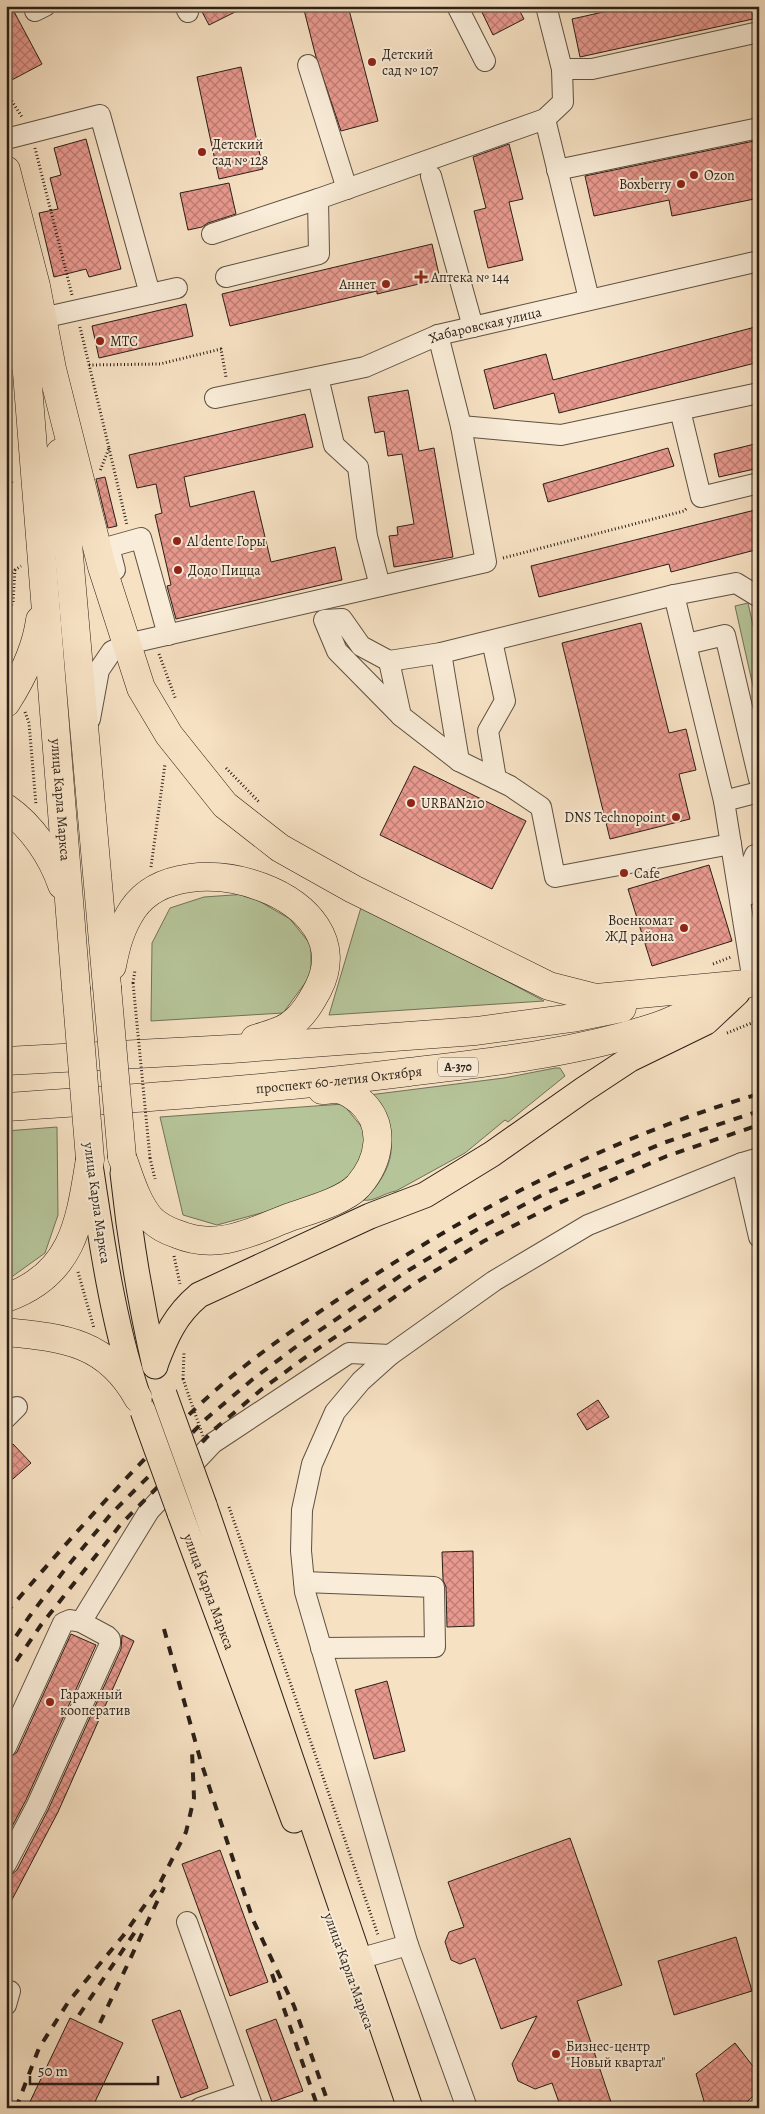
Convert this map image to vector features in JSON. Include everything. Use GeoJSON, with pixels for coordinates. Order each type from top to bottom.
{"type":"FeatureCollection","features":[{"type":"Feature","properties":{"kind":"highway"},"geometry":{"type":"LineString","coordinates":[[6,170],[30,261],[52,369],[102,567],[146,640],[141,688],[169,735],[225,805],[280,848],[353,889],[549,986],[596,998],[754,976]]}},
{"type":"Feature","properties":{"kind":"highway","name":"улица Карла Маркса"},"geometry":{"type":"LineString","coordinates":[[6,254],[13,282],[27,373],[32,578],[71,916],[90,1159]]}},
{"type":"Feature","properties":{"kind":"highway"},"geometry":{"type":"LineString","coordinates":[[52,369],[85,742],[120,985]]}},
{"type":"Feature","properties":{"kind":"highway"},"geometry":{"type":"LineString","coordinates":[[11,696],[24,672],[38,632],[32,578]]}},
{"type":"Feature","properties":{"kind":"highway"},"geometry":{"type":"LineString","coordinates":[[6,808],[35,836],[48,854],[58,873],[71,916]]}},
{"type":"Feature","properties":{"kind":"highway"},"geometry":{"type":"LineString","coordinates":[[158,1097],[339,1089],[354,1096],[366,1106],[374,1120],[378,1135],[378,1151],[371,1169],[357,1187],[336,1200],[232,1239],[210,1242],[188,1239],[168,1231],[152,1219],[137,1197],[122,1157],[120,985],[117,940],[134,908],[152,892],[176,882],[206,876],[230,877],[257,884],[284,897],[307,915],[321,932],[327,952],[323,979],[310,1006],[290,1025],[231,1049]]}},
{"type":"Feature","properties":{"kind":"highway"},"geometry":{"type":"LineString","coordinates":[[6,1061],[231,1049],[476,1031],[572,1018],[754,976]]}},
{"type":"Feature","properties":{"kind":"highway","name":"проспект 60-летия Октября"},"geometry":{"type":"LineString","coordinates":[[6,1107],[158,1097],[347,1080],[480,1064],[583,1048],[659,1025],[754,976]]}},
{"type":"Feature","properties":{"kind":"highway"},"geometry":{"type":"LineString","coordinates":[[6,1298],[20,1294],[48,1274],[65,1254],[77,1227],[90,1159]]}},
{"type":"Feature","properties":{"kind":"highway"},"geometry":{"type":"LineString","coordinates":[[6,1332],[59,1338],[89,1348],[114,1365],[124,1375],[157,1396]]}},
{"type":"Feature","properties":{"kind":"main road"},"geometry":{"type":"LineString","coordinates":[[155,1365],[166,1335],[185,1306],[199,1295],[370,1216],[425,1195],[492,1154],[630,1059],[706,1022],[754,976]]}},
{"type":"Feature","properties":{"kind":"main road","name":"улица Карла Маркса"},"geometry":{"type":"LineString","coordinates":[[122,1157],[130,1238],[141,1304],[155,1365],[157,1396],[180,1513],[347,1963],[396,2108]]}},
{"type":"Feature","properties":{"kind":"main road","name":"улица Карла Маркса"},"geometry":{"type":"LineString","coordinates":[[90,1159],[101,1241],[126,1362],[157,1396],[216,1505],[358,1959],[410,2108]]}},
{"type":"Feature","properties":{"kind":"street"},"geometry":{"type":"LineString","coordinates":[[457,6],[485,61]]}},
{"type":"Feature","properties":{"kind":"street"},"geometry":{"type":"LineString","coordinates":[[212,234],[347,189],[545,119],[563,102],[562,68],[546,6]]}},
{"type":"Feature","properties":{"kind":"street"},"geometry":{"type":"LineString","coordinates":[[562,68],[592,69],[759,32]]}},
{"type":"Feature","properties":{"kind":"street"},"geometry":{"type":"LineString","coordinates":[[308,65],[347,189]]}},
{"type":"Feature","properties":{"kind":"street"},"geometry":{"type":"LineString","coordinates":[[6,139],[100,115],[150,294]]}},
{"type":"Feature","properties":{"kind":"street"},"geometry":{"type":"LineString","coordinates":[[545,119],[589,299]]}},
{"type":"Feature","properties":{"kind":"street"},"geometry":{"type":"LineString","coordinates":[[557,170],[759,128]]}},
{"type":"Feature","properties":{"kind":"street"},"geometry":{"type":"LineString","coordinates":[[432,176],[473,327]]}},
{"type":"Feature","properties":{"kind":"street"},"geometry":{"type":"LineString","coordinates":[[226,277],[319,254],[318,199]]}},
{"type":"Feature","properties":{"kind":"street","name":"Хабаровская улица"},"geometry":{"type":"LineString","coordinates":[[223,396],[365,367],[438,335],[759,261]]}},
{"type":"Feature","properties":{"kind":"street"},"geometry":{"type":"LineString","coordinates":[[42,318],[177,288]]}},
{"type":"Feature","properties":{"kind":"street"},"geometry":{"type":"LineString","coordinates":[[85,742],[99,670],[112,651],[146,640],[486,562],[461,426],[438,335]]}},
{"type":"Feature","properties":{"kind":"street"},"geometry":{"type":"LineString","coordinates":[[318,377],[334,445],[358,467],[367,536],[380,586]]}},
{"type":"Feature","properties":{"kind":"street"},"geometry":{"type":"LineString","coordinates":[[461,426],[561,435],[759,393]]}},
{"type":"Feature","properties":{"kind":"street"},"geometry":{"type":"LineString","coordinates":[[680,410],[701,497],[759,483]]}},
{"type":"Feature","properties":{"kind":"street"},"geometry":{"type":"LineString","coordinates":[[731,844],[555,877],[541,807],[510,786],[460,761],[401,716],[337,651],[324,620],[342,619],[361,646],[389,661],[441,653],[674,596],[736,583],[759,597]]}},
{"type":"Feature","properties":{"kind":"street"},"geometry":{"type":"LineString","coordinates":[[674,596],[724,801],[754,976]]}},
{"type":"Feature","properties":{"kind":"street"},"geometry":{"type":"LineString","coordinates":[[687,644],[725,636],[759,780]]}},
{"type":"Feature","properties":{"kind":"street"},"geometry":{"type":"LineString","coordinates":[[492,641],[505,701],[488,731],[496,779]]}},
{"type":"Feature","properties":{"kind":"street"},"geometry":{"type":"LineString","coordinates":[[441,653],[460,761]]}},
{"type":"Feature","properties":{"kind":"street"},"geometry":{"type":"LineString","coordinates":[[389,661],[401,716]]}},
{"type":"Feature","properties":{"kind":"street"},"geometry":{"type":"LineString","coordinates":[[724,801],[759,792]]}},
{"type":"Feature","properties":{"kind":"street"},"geometry":{"type":"LineString","coordinates":[[754,976],[746,878],[754,855],[759,854]]}},
{"type":"Feature","properties":{"kind":"street"},"geometry":{"type":"LineString","coordinates":[[467,2108],[408,1945],[305,1592],[301,1551],[302,1510],[312,1464],[335,1412],[361,1381],[390,1354],[494,1281],[588,1225],[750,1160],[759,1237]]}},
{"type":"Feature","properties":{"kind":"street"},"geometry":{"type":"LineString","coordinates":[[82,1622],[148,1511],[213,1443],[350,1353],[390,1354]]}},
{"type":"Feature","properties":{"kind":"street"},"geometry":{"type":"LineString","coordinates":[[304,1582],[434,1587],[435,1647],[321,1648]]}},
{"type":"Feature","properties":{"kind":"street"},"geometry":{"type":"LineString","coordinates":[[6,1747],[64,1623],[70,1620],[82,1622],[107,1636],[110,1639],[110,1644],[37,1805],[6,1864]]}},
{"type":"Feature","properties":{"kind":"street"},"geometry":{"type":"LineString","coordinates":[[188,1922],[250,2100],[200,2108]]}},
{"type":"Feature","properties":{"kind":"street"},"geometry":{"type":"LineString","coordinates":[[358,1959],[408,1945]]}},
{"type":"Feature","properties":{"kind":"path"},"geometry":{"type":"LineString","coordinates":[[6,92],[32,133],[109,448],[98,479]]}},
{"type":"Feature","properties":{"kind":"path"},"geometry":{"type":"LineString","coordinates":[[89,365],[160,364],[221,349],[223,396]]}},
{"type":"Feature","properties":{"kind":"path"},"geometry":{"type":"LineString","coordinates":[[6,425],[9,439]]}},
{"type":"Feature","properties":{"kind":"path"},"geometry":{"type":"LineString","coordinates":[[13,472],[15,488]]}},
{"type":"Feature","properties":{"kind":"path"},"geometry":{"type":"LineString","coordinates":[[6,486],[14,480]]}},
{"type":"Feature","properties":{"kind":"path"},"geometry":{"type":"LineString","coordinates":[[486,562],[684,511],[701,497]]}},
{"type":"Feature","properties":{"kind":"path"},"geometry":{"type":"LineString","coordinates":[[20,557],[20,566],[32,578]]}},
{"type":"Feature","properties":{"kind":"path"},"geometry":{"type":"LineString","coordinates":[[6,576],[20,566]]}},
{"type":"Feature","properties":{"kind":"path"},"geometry":{"type":"LineString","coordinates":[[6,618],[13,602],[15,569]]}},
{"type":"Feature","properties":{"kind":"path"},"geometry":{"type":"LineString","coordinates":[[146,640],[176,701]]}},
{"type":"Feature","properties":{"kind":"path"},"geometry":{"type":"LineString","coordinates":[[11,696],[18,692],[29,723],[38,819],[35,836]]}},
{"type":"Feature","properties":{"kind":"path"},"geometry":{"type":"LineString","coordinates":[[220,763],[262,805]]}},
{"type":"Feature","properties":{"kind":"path"},"geometry":{"type":"LineString","coordinates":[[703,967],[731,958],[737,935],[746,933]]}},
{"type":"Feature","properties":{"kind":"path"},"geometry":{"type":"LineString","coordinates":[[120,985],[150,1158],[157,1186]]}},
{"type":"Feature","properties":{"kind":"path"},"geometry":{"type":"LineString","coordinates":[[727,1033],[759,1020]]}},
{"type":"Feature","properties":{"kind":"path"},"geometry":{"type":"LineString","coordinates":[[168,1231],[185,1306]]}},
{"type":"Feature","properties":{"kind":"path"},"geometry":{"type":"LineString","coordinates":[[184,1343],[157,1396],[206,1442]]}},
{"type":"Feature","properties":{"kind":"path"},"geometry":{"type":"LineString","coordinates":[[216,1505],[384,1952]]}},
{"type":"Feature","properties":{"kind":"green space"},"geometry":{"type":"Polygon","coordinates":[[[748,603],[759,652],[759,713],[735,606],[748,603]]]}},
{"type":"Feature","properties":{"kind":"green space"},"geometry":{"type":"Polygon","coordinates":[[[247,894],[290,919],[311,945],[311,975],[283,1013],[151,1021],[152,943],[170,908],[204,897],[247,894]]]}},
{"type":"Feature","properties":{"kind":"green space"},"geometry":{"type":"Polygon","coordinates":[[[362,904],[544,1001],[329,1015],[362,904]]]}},
{"type":"Feature","properties":{"kind":"green space"},"geometry":{"type":"Polygon","coordinates":[[[560,1068],[565,1076],[508,1122],[505,1120],[465,1153],[396,1191],[371,1200],[363,1200],[375,1188],[385,1172],[391,1155],[390,1138],[386,1127],[369,1095],[504,1078],[560,1068]]]}},
{"type":"Feature","properties":{"kind":"green space"},"geometry":{"type":"Polygon","coordinates":[[[343,1104],[365,1131],[363,1158],[342,1185],[276,1209],[217,1225],[183,1215],[160,1117],[343,1104]]]}},
{"type":"Feature","properties":{"kind":"green space"},"geometry":{"type":"Polygon","coordinates":[[[57,1127],[58,1215],[45,1253],[6,1281],[6,1131],[57,1127]]]}},
{"type":"Feature","properties":{"kind":"building"},"geometry":{"type":"Polygon","coordinates":[[[6,6],[11,6],[42,64],[6,83],[6,6]]]}},
{"type":"Feature","properties":{"kind":"building"},"geometry":{"type":"Polygon","coordinates":[[[199,6],[247,6],[209,25],[199,6]]]}},
{"type":"Feature","properties":{"kind":"building"},"geometry":{"type":"Polygon","coordinates":[[[303,6],[348,6],[378,121],[341,131],[316,57],[303,6]]]}},
{"type":"Feature","properties":{"kind":"building"},"geometry":{"type":"Polygon","coordinates":[[[479,6],[517,6],[524,19],[493,35],[479,6]]]}},
{"type":"Feature","properties":{"kind":"building"},"geometry":{"type":"Polygon","coordinates":[[[630,6],[751,6],[753,19],[580,57],[572,19],[630,6]]]}},
{"type":"Feature","properties":{"kind":"building"},"geometry":{"type":"Polygon","coordinates":[[[241,67],[263,169],[219,179],[197,77],[241,67]]]}},
{"type":"Feature","properties":{"kind":"building"},"geometry":{"type":"Polygon","coordinates":[[[86,139],[121,269],[89,277],[86,269],[54,277],[39,213],[58,209],[50,178],[61,175],[54,148],[86,139]]]}},
{"type":"Feature","properties":{"kind":"building"},"geometry":{"type":"Polygon","coordinates":[[[759,140],[759,198],[672,216],[669,200],[594,216],[585,176],[759,140]]]}},
{"type":"Feature","properties":{"kind":"building"},"geometry":{"type":"Polygon","coordinates":[[[509,144],[523,199],[509,202],[523,260],[488,268],[474,211],[486,208],[473,157],[509,144]]]}},
{"type":"Feature","properties":{"kind":"building"},"geometry":{"type":"Polygon","coordinates":[[[229,183],[236,214],[208,223],[202,227],[188,230],[180,193],[229,183]]]}},
{"type":"Feature","properties":{"kind":"building"},"geometry":{"type":"Polygon","coordinates":[[[432,244],[440,279],[377,294],[377,291],[230,326],[222,294],[432,244]]]}},
{"type":"Feature","properties":{"kind":"building"},"geometry":{"type":"Polygon","coordinates":[[[186,304],[193,336],[99,358],[92,326],[186,304]]]}},
{"type":"Feature","properties":{"kind":"building"},"geometry":{"type":"Polygon","coordinates":[[[759,326],[759,362],[559,413],[554,393],[494,409],[484,370],[546,354],[553,380],[759,326]]]}},
{"type":"Feature","properties":{"kind":"building"},"geometry":{"type":"Polygon","coordinates":[[[408,390],[419,451],[434,448],[453,557],[394,567],[389,536],[398,535],[397,527],[414,524],[402,454],[388,456],[384,431],[375,433],[368,397],[408,390]]]}},
{"type":"Feature","properties":{"kind":"building"},"geometry":{"type":"Polygon","coordinates":[[[305,414],[313,447],[184,477],[190,507],[254,491],[271,562],[335,547],[342,580],[176,619],[167,586],[171,585],[155,515],[162,513],[156,484],[137,488],[129,455],[305,414]]]}},
{"type":"Feature","properties":{"kind":"building"},"geometry":{"type":"Polygon","coordinates":[[[759,443],[759,468],[719,477],[714,454],[759,443]]]}},
{"type":"Feature","properties":{"kind":"building"},"geometry":{"type":"Polygon","coordinates":[[[668,448],[674,466],[548,502],[543,484],[668,448]]]}},
{"type":"Feature","properties":{"kind":"building"},"geometry":{"type":"Polygon","coordinates":[[[105,477],[117,526],[108,528],[96,479],[105,477]]]}},
{"type":"Feature","properties":{"kind":"building"},"geometry":{"type":"Polygon","coordinates":[[[759,509],[759,549],[671,572],[669,564],[539,597],[531,566],[759,509]]]}},
{"type":"Feature","properties":{"kind":"building"},"geometry":{"type":"Polygon","coordinates":[[[641,623],[669,733],[686,729],[696,770],[679,774],[690,819],[610,839],[562,643],[641,623]]]}},
{"type":"Feature","properties":{"kind":"building"},"geometry":{"type":"Polygon","coordinates":[[[414,766],[526,821],[492,889],[380,835],[414,766]]]}},
{"type":"Feature","properties":{"kind":"building","name":"Военкомат ЖД района"},"geometry":{"type":"Polygon","coordinates":[[[709,865],[732,941],[652,966],[628,889],[709,865]]]}},
{"type":"Feature","properties":{"kind":"building"},"geometry":{"type":"Polygon","coordinates":[[[598,1400],[609,1417],[587,1430],[577,1414],[598,1400]]]}},
{"type":"Feature","properties":{"kind":"building"},"geometry":{"type":"Polygon","coordinates":[[[13,1444],[31,1463],[6,1485],[6,1450],[13,1444]]]}},
{"type":"Feature","properties":{"kind":"building"},"geometry":{"type":"Polygon","coordinates":[[[473,1551],[474,1626],[447,1627],[446,1587],[443,1580],[442,1552],[473,1551]]]}},
{"type":"Feature","properties":{"kind":"building","name":"Гаражный кооператив"},"geometry":{"type":"Polygon","coordinates":[[[71,1634],[96,1645],[26,1800],[6,1838],[6,1760],[17,1752],[71,1634]]]}},
{"type":"Feature","properties":{"kind":"building","name":"Гаражный кооператив"},"geometry":{"type":"Polygon","coordinates":[[[122,1635],[134,1641],[58,1812],[6,1911],[6,1876],[17,1870],[48,1810],[121,1649],[122,1635]]]}},
{"type":"Feature","properties":{"kind":"building"},"geometry":{"type":"Polygon","coordinates":[[[387,1681],[405,1751],[374,1759],[355,1690],[387,1681]]]}},
{"type":"Feature","properties":{"kind":"building"},"geometry":{"type":"Polygon","coordinates":[[[570,1838],[622,1985],[577,2001],[613,2108],[561,2108],[552,2083],[535,2089],[518,2081],[512,2064],[537,2016],[501,2029],[475,1958],[460,1964],[451,1960],[445,1942],[449,1932],[464,1927],[448,1882],[570,1838]]]}},
{"type":"Feature","properties":{"kind":"building"},"geometry":{"type":"Polygon","coordinates":[[[220,1850],[268,1982],[230,1996],[182,1864],[220,1850]]]}},
{"type":"Feature","properties":{"kind":"building"},"geometry":{"type":"Polygon","coordinates":[[[736,1937],[752,1991],[674,2015],[658,1961],[736,1937]]]}},
{"type":"Feature","properties":{"kind":"building"},"geometry":{"type":"Polygon","coordinates":[[[180,2010],[208,2088],[181,2098],[152,2020],[180,2010]]]}},
{"type":"Feature","properties":{"kind":"building"},"geometry":{"type":"Polygon","coordinates":[[[70,2018],[123,2043],[92,2108],[27,2108],[70,2018]]]}},
{"type":"Feature","properties":{"kind":"building"},"geometry":{"type":"Polygon","coordinates":[[[276,2019],[303,2091],[272,2102],[246,2030],[276,2019]]]}},
{"type":"Feature","properties":{"kind":"building"},"geometry":{"type":"Polygon","coordinates":[[[735,2043],[759,2074],[759,2091],[740,2108],[706,2108],[696,2074],[735,2043]]]}},
{"type":"Feature","properties":{"kind":"railway"},"geometry":{"type":"LineString","coordinates":[[6,1613],[99,1508],[171,1432],[229,1378],[300,1325],[436,1237],[540,1180],[647,1132],[759,1094]]}},
{"type":"Feature","properties":{"kind":"railway"},"geometry":{"type":"LineString","coordinates":[[6,1651],[66,1568],[111,1514],[207,1418],[253,1379],[301,1343],[409,1270],[478,1229],[546,1193],[663,1143],[759,1111]]}},
{"type":"Feature","properties":{"kind":"railway"},"geometry":{"type":"LineString","coordinates":[[6,1676],[41,1625],[121,1524],[216,1428],[262,1389],[310,1354],[417,1282],[484,1241],[552,1206],[667,1156],[759,1125]]}},
{"type":"Feature","properties":{"kind":"railway"},"geometry":{"type":"LineString","coordinates":[[164,1629],[201,1762],[253,1920],[294,2006],[330,2108]]}},
{"type":"Feature","properties":{"kind":"railway"},"geometry":{"type":"LineString","coordinates":[[16,2108],[39,2048],[69,2001],[123,1936],[159,1885],[186,1832],[194,1798],[192,1751]]}},
{"type":"Feature","properties":{"kind":"railway"},"geometry":{"type":"LineString","coordinates":[[100,2023],[164,1887]]}},
{"type":"Feature","properties":{"kind":"railway"},"geometry":{"type":"LineString","coordinates":[[79,2015],[135,1932]]}},
{"type":"Feature","properties":{"kind":"railway"},"geometry":{"type":"LineString","coordinates":[[272,1974],[318,2108]]}},
{"type":"Feature","properties":{"kind":"place","name":"Детский сад № 107"},"geometry":{"type":"Point","coordinates":[372,62]}},
{"type":"Feature","properties":{"kind":"place","name":"Детский сад № 128"},"geometry":{"type":"Point","coordinates":[202,152]}},
{"type":"Feature","properties":{"kind":"place","name":"Ozon"},"geometry":{"type":"Point","coordinates":[694,175]}},
{"type":"Feature","properties":{"kind":"place","name":"Boxberry"},"geometry":{"type":"Point","coordinates":[681,184]}},
{"type":"Feature","properties":{"kind":"place","name":"Аптека № 144"},"geometry":{"type":"Point","coordinates":[421,277]}},
{"type":"Feature","properties":{"kind":"place","name":"Аннет"},"geometry":{"type":"Point","coordinates":[386,284]}},
{"type":"Feature","properties":{"kind":"place","name":"МТС"},"geometry":{"type":"Point","coordinates":[100,341]}},
{"type":"Feature","properties":{"kind":"place","name":"Al dente Горы"},"geometry":{"type":"Point","coordinates":[177,541]}},
{"type":"Feature","properties":{"kind":"place","name":"Додо Пицца"},"geometry":{"type":"Point","coordinates":[178,570]}},
{"type":"Feature","properties":{"kind":"place","name":"URBAN210"},"geometry":{"type":"Point","coordinates":[411,803]}},
{"type":"Feature","properties":{"kind":"place","name":"DNS Technopoint"},"geometry":{"type":"Point","coordinates":[676,817]}},
{"type":"Feature","properties":{"kind":"place","name":"Cafe"},"geometry":{"type":"Point","coordinates":[624,873]}},
{"type":"Feature","properties":{"kind":"place","name":"Военкомат ЖД района"},"geometry":{"type":"Point","coordinates":[684,928]}},
{"type":"Feature","properties":{"kind":"place","name":"Гаражный кооператив"},"geometry":{"type":"Point","coordinates":[50,1702]}},
{"type":"Feature","properties":{"kind":"place","name":"Бизнес-центр \"Новый квартал\""},"geometry":{"type":"Point","coordinates":[556,2054]}}]}
